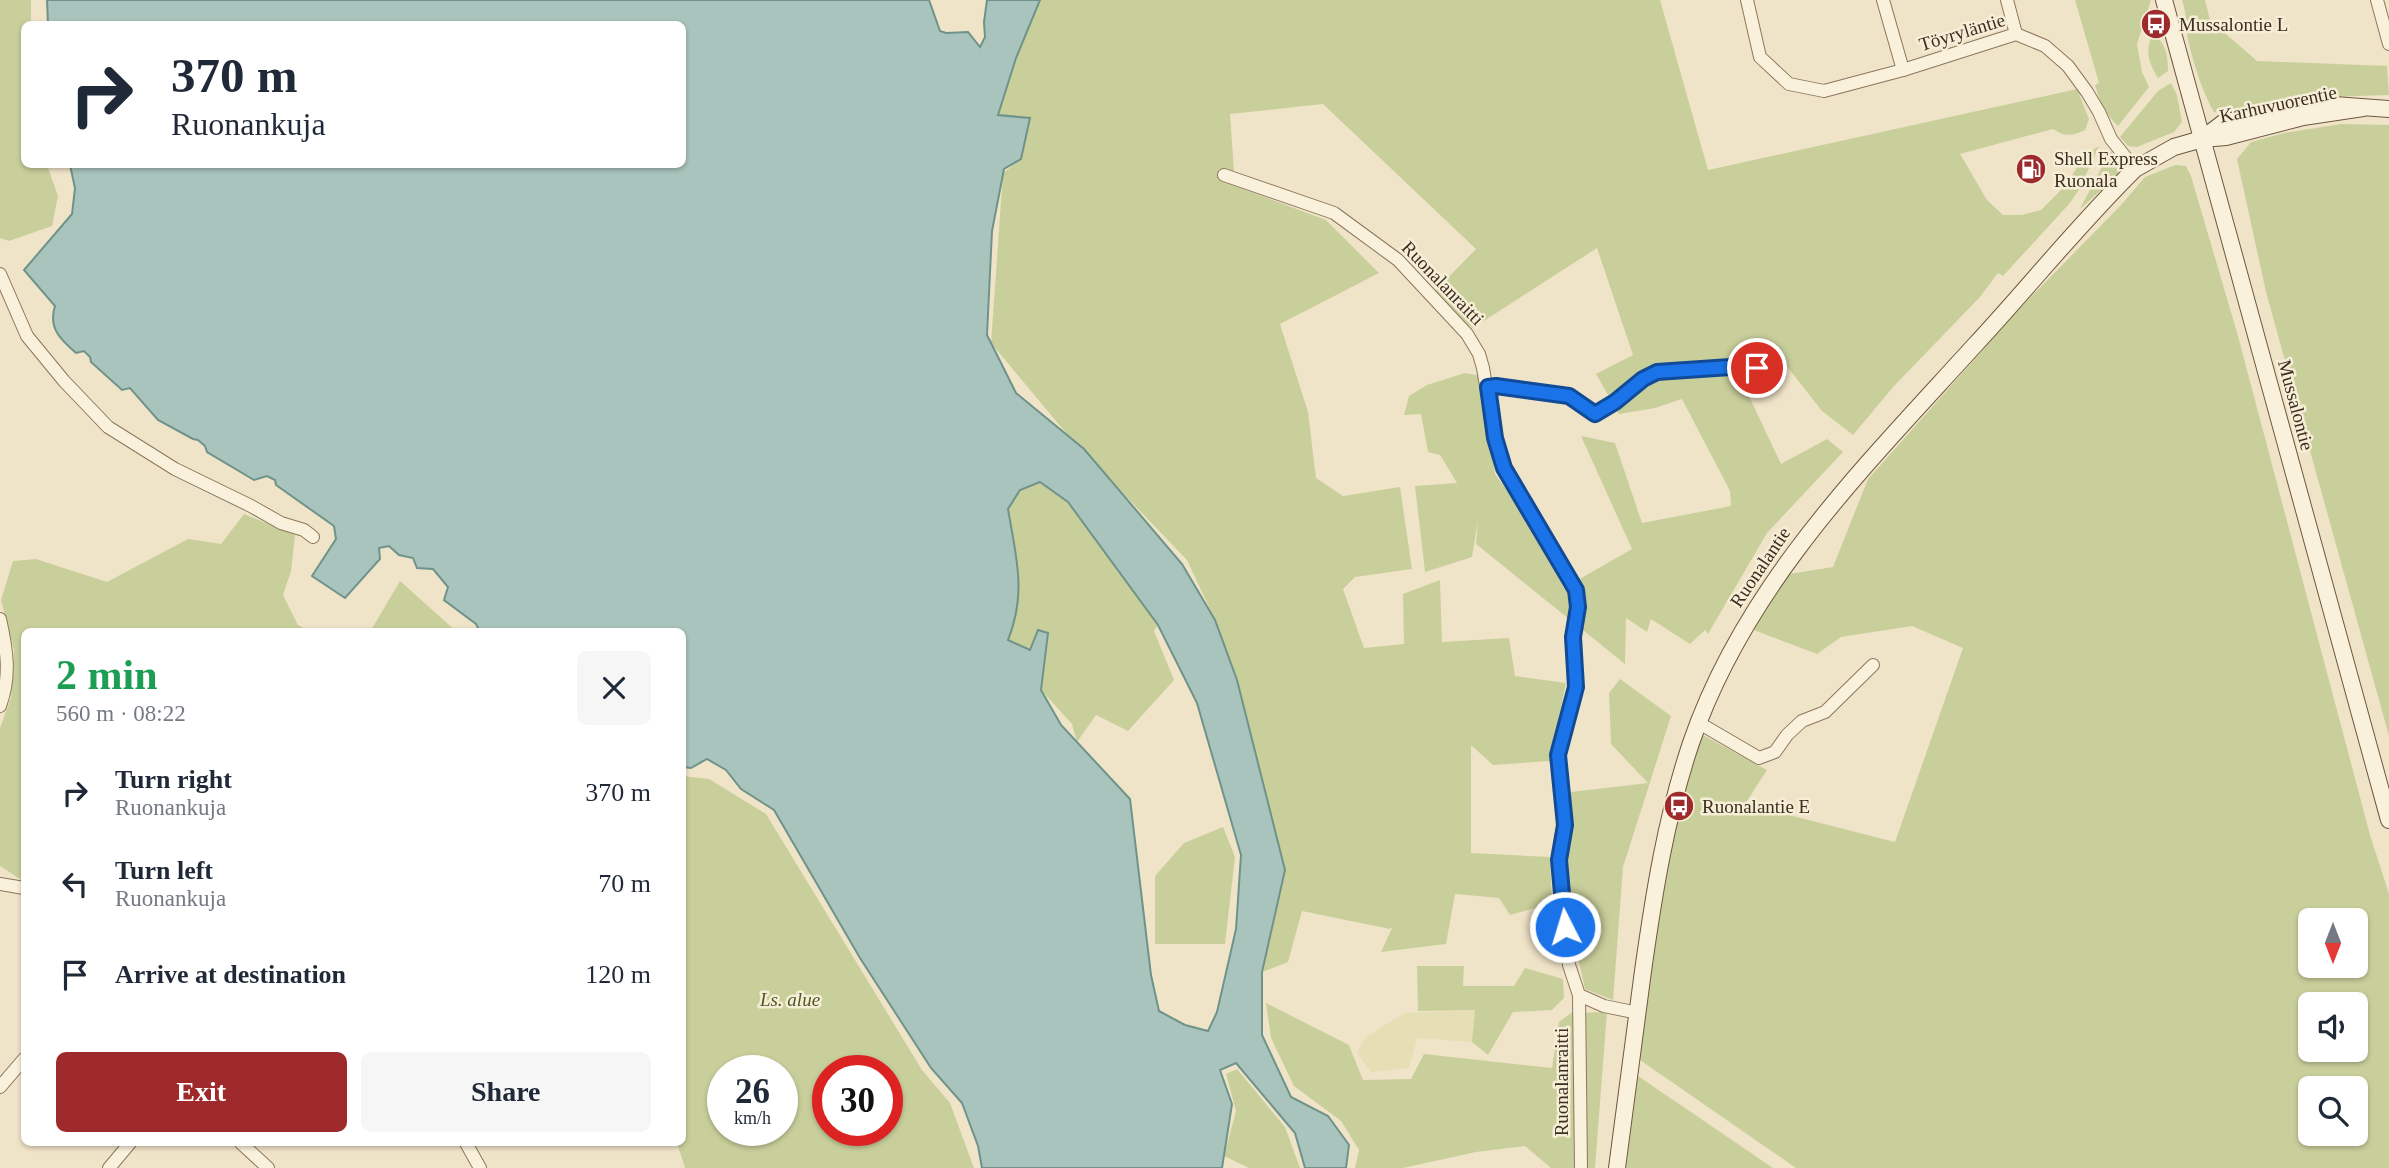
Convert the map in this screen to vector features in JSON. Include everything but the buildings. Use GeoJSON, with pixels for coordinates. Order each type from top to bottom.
{"type":"FeatureCollection","features":[{"type":"Feature","properties":{"kind":"street","name":"Töyryläntie"},"geometry":{"type":"LineString","coordinates":[[1746,0],[1760,57],[1789,84],[1824,91],[1903,70],[2016,34],[2045,46],[2068,66],[2099,112],[2111,139],[2135,169]]}},
{"type":"Feature","properties":{"kind":"street","name":"Töyryläntie"},"geometry":{"type":"LineString","coordinates":[[1883,0],[1903,70]]}},
{"type":"Feature","properties":{"kind":"street"},"geometry":{"type":"LineString","coordinates":[[2007,0],[2016,34]]}},
{"type":"Feature","properties":{"kind":"street","name":"Mussalontie"},"geometry":{"type":"LineString","coordinates":[[2164,0],[2389,820]]}},
{"type":"Feature","properties":{"kind":"street"},"geometry":{"type":"LineString","coordinates":[[2377,0],[2389,44]]}},
{"type":"Feature","properties":{"kind":"street","name":"Karhuvuorentie"},"geometry":{"type":"LineString","coordinates":[[2202,139],[2227,137],[2303,117],[2363,108],[2389,109]]}},
{"type":"Feature","properties":{"kind":"street","name":"Ruonalantie"},"geometry":{"type":"LineString","coordinates":[[1617,1168],[1665,834],[1699,723],[1730,654],[1756,607],[1796,548],[1875,455],[2135,169],[2174,147],[2202,139]]}},
{"type":"Feature","properties":{"kind":"street","name":"Ruonalanraitti"},"geometry":{"type":"LineString","coordinates":[[1224,175],[1334,213],[1398,260],[1468,334],[1479,354],[1488,387],[1495,438],[1504,468],[1576,590],[1578,607],[1573,637],[1576,687],[1558,755],[1565,825],[1559,860],[1569,965],[1578,995],[1581,1168]]}},
{"type":"Feature","properties":{"kind":"street"},"geometry":{"type":"LineString","coordinates":[[0,274],[27,336],[108,428],[175,469],[281,523],[304,530],[313,537]]}},
{"type":"Feature","properties":{"kind":"street"},"geometry":{"type":"LineString","coordinates":[[1488,387],[1569,396],[1595,414],[1657,372],[1745,366],[1757,368],[1772,385]]}},
{"type":"Feature","properties":{"kind":"street"},"geometry":{"type":"LineString","coordinates":[[0,619],[8,655],[0,706]]}},
{"type":"Feature","properties":{"kind":"street"},"geometry":{"type":"LineString","coordinates":[[1699,723],[1759,758],[1775,752],[1787,735],[1802,721],[1825,712],[1873,665]]}},
{"type":"Feature","properties":{"kind":"street"},"geometry":{"type":"LineString","coordinates":[[0,884],[21,888]]}},
{"type":"Feature","properties":{"kind":"street"},"geometry":{"type":"LineString","coordinates":[[1578,995],[1604,1006],[1638,1013]]}},
{"type":"Feature","properties":{"kind":"street"},"geometry":{"type":"LineString","coordinates":[[0,1087],[21,1062]]}},
{"type":"Feature","properties":{"kind":"street"},"geometry":{"type":"LineString","coordinates":[[109,1168],[127,1146]]}},
{"type":"Feature","properties":{"kind":"street"},"geometry":{"type":"LineString","coordinates":[[244,1146],[268,1168]]}},
{"type":"Feature","properties":{"kind":"street"},"geometry":{"type":"LineString","coordinates":[[468,1146],[480,1168]]}},
{"type":"Feature","properties":{"kind":"shaded area"},"geometry":{"type":"Polygon","coordinates":[[[1475,1010],[1472,1042],[1417,1038],[1409,1068],[1371,1072],[1357,1053],[1365,1038],[1404,1013],[1475,1010]]]}},
{"type":"Feature","properties":{"kind":"green space"},"geometry":{"type":"Polygon","coordinates":[[[0,0],[31,0],[31,21],[21,21],[21,168],[48,168],[58,196],[52,226],[9,241],[0,238],[0,0]]]}},
{"type":"Feature","properties":{"kind":"green space"},"geometry":{"type":"Polygon","coordinates":[[[1040,0],[1660,0],[1708,170],[2077,89],[2089,119],[2085,130],[2069,135],[2053,129],[1960,154],[1987,200],[2003,215],[2022,215],[2041,210],[2065,186],[2085,155],[2099,146],[2080,188],[2070,203],[2003,276],[1998,273],[1980,297],[1894,386],[1853,435],[1822,411],[1778,355],[1739,375],[1781,464],[1827,439],[1843,452],[1767,533],[1708,634],[1705,630],[1690,644],[1651,619],[1647,632],[1626,618],[1625,664],[1476,544],[1478,520],[1472,557],[1425,572],[1415,486],[1457,483],[1440,455],[1428,452],[1421,414],[1404,415],[1409,396],[1427,385],[1465,373],[1481,376],[1495,474],[1516,503],[1564,588],[1632,549],[1581,436],[1615,443],[1642,523],[1731,506],[1730,491],[1682,399],[1655,408],[1619,414],[1596,374],[1633,355],[1597,248],[1473,328],[1430,296],[1476,249],[1323,104],[1230,114],[1235,186],[1326,220],[1379,273],[1280,324],[1308,412],[1316,478],[1343,496],[1400,487],[1412,569],[1355,577],[1343,589],[1364,648],[1404,644],[1403,594],[1440,580],[1442,642],[1509,638],[1515,676],[1566,683],[1550,761],[1493,765],[1471,745],[1471,853],[1550,857],[1552,903],[1510,915],[1499,898],[1455,894],[1446,944],[1381,952],[1393,926],[1390,929],[1302,911],[1288,962],[1262,972],[1285,870],[1215,620],[1187,560],[1071,439],[991,343],[1003,173],[1021,159],[1030,118],[998,115],[1016,58],[1040,0]]]}},
{"type":"Feature","properties":{"kind":"green space"},"geometry":{"type":"Polygon","coordinates":[[[2075,0],[2151,0],[2137,44],[2142,72],[2149,87],[2118,126],[2106,112],[2097,91],[2095,85],[2099,83],[2075,0]]]}},
{"type":"Feature","properties":{"kind":"green space"},"geometry":{"type":"Polygon","coordinates":[[[2182,0],[2205,0],[2210,20],[2257,61],[2387,66],[2389,95],[2295,98],[2232,115],[2214,112],[2194,62],[2182,0]]]}},
{"type":"Feature","properties":{"kind":"green space"},"geometry":{"type":"Polygon","coordinates":[[[2153,35],[2161,41],[2167,61],[2168,71],[2158,78],[2149,57],[2153,35]]]}},
{"type":"Feature","properties":{"kind":"green space"},"geometry":{"type":"Polygon","coordinates":[[[2171,83],[2177,95],[2182,122],[2174,132],[2137,147],[2128,146],[2120,137],[2158,91],[2171,83]]]}},
{"type":"Feature","properties":{"kind":"green space"},"geometry":{"type":"Polygon","coordinates":[[[2341,124],[2389,125],[2389,736],[2266,292],[2237,159],[2251,142],[2284,133],[2341,124]]]}},
{"type":"Feature","properties":{"kind":"green space"},"geometry":{"type":"Polygon","coordinates":[[[2110,151],[2117,158],[2118,175],[2080,209],[2110,151]]]}},
{"type":"Feature","properties":{"kind":"green space"},"geometry":{"type":"Polygon","coordinates":[[[2175,165],[2186,166],[2238,336],[2370,835],[2389,894],[2389,1168],[1796,1168],[1640,1060],[1661,895],[1669,854],[1701,734],[1767,770],[1745,804],[1895,842],[1963,648],[1912,626],[1841,637],[1817,654],[1751,629],[1789,574],[1833,567],[1868,479],[2023,305],[2145,177],[2175,165]]]}},
{"type":"Feature","properties":{"kind":"green space"},"geometry":{"type":"Polygon","coordinates":[[[1040,482],[1068,502],[1158,625],[1154,631],[1174,680],[1128,731],[1096,715],[1077,742],[1072,724],[1041,690],[1047,633],[1030,650],[1008,640],[1017,607],[1018,575],[1008,509],[1020,490],[1040,482]]]}},
{"type":"Feature","properties":{"kind":"green space"},"geometry":{"type":"Polygon","coordinates":[[[244,514],[295,535],[291,571],[283,595],[298,625],[304,628],[21,628],[21,880],[0,866],[0,728],[11,698],[14,650],[1,600],[13,561],[36,559],[107,582],[188,539],[221,544],[244,514]]]}},
{"type":"Feature","properties":{"kind":"green space"},"geometry":{"type":"Polygon","coordinates":[[[400,581],[453,628],[372,628],[400,581]]]}},
{"type":"Feature","properties":{"kind":"green space"},"geometry":{"type":"Polygon","coordinates":[[[1620,679],[1671,716],[1623,867],[1613,1000],[1585,989],[1571,924],[1568,860],[1571,792],[1648,783],[1611,744],[1609,693],[1620,679]]]}},
{"type":"Feature","properties":{"kind":"green space","name":"Ls. alue"},"geometry":{"type":"Polygon","coordinates":[[[686,776],[709,779],[766,814],[922,1070],[950,1103],[974,1168],[685,1168],[678,1146],[686,1146],[686,776]]]}},
{"type":"Feature","properties":{"kind":"green space"},"geometry":{"type":"Polygon","coordinates":[[[1223,827],[1235,857],[1225,944],[1155,944],[1155,876],[1184,843],[1223,827]]]}},
{"type":"Feature","properties":{"kind":"green space"},"geometry":{"type":"Polygon","coordinates":[[[1417,966],[1464,966],[1463,986],[1514,986],[1525,968],[1563,979],[1564,998],[1552,1010],[1513,1012],[1488,1055],[1472,1042],[1475,1010],[1418,1011],[1417,966]]]}},
{"type":"Feature","properties":{"kind":"green space"},"geometry":{"type":"Polygon","coordinates":[[[1266,1003],[1349,1045],[1363,1080],[1411,1079],[1424,1054],[1552,1068],[1559,1022],[1571,1013],[1607,1012],[1595,1168],[1551,1168],[1525,1146],[1476,1152],[1403,1168],[1355,1168],[1359,1150],[1341,1121],[1294,1086],[1271,1038],[1266,1003]]]}},
{"type":"Feature","properties":{"kind":"green space"},"geometry":{"type":"Polygon","coordinates":[[[1237,1069],[1285,1127],[1300,1168],[1249,1168],[1224,1156],[1236,1111],[1226,1074],[1237,1069]]]}},
{"type":"Feature","properties":{"kind":"green space"},"geometry":{"type":"Polygon","coordinates":[[[1638,1076],[1773,1168],[1626,1168],[1638,1076]]]}},
{"type":"Feature","properties":{"kind":"water"},"geometry":{"type":"Polygon","coordinates":[[[47,0],[929,0],[940,31],[968,32],[980,47],[985,37],[987,0],[1040,0],[1016,58],[998,115],[1030,118],[1021,159],[1004,169],[992,231],[987,335],[1016,393],[1084,449],[1182,564],[1215,620],[1237,680],[1285,870],[1262,972],[1262,1035],[1291,1097],[1328,1116],[1349,1145],[1346,1168],[1305,1168],[1295,1133],[1236,1063],[1220,1070],[1232,1104],[1222,1168],[982,1168],[978,1146],[962,1103],[931,1068],[860,958],[774,810],[741,789],[726,770],[707,759],[691,768],[686,767],[686,628],[478,628],[444,600],[448,587],[433,569],[417,568],[413,558],[399,555],[389,546],[379,548],[380,559],[345,598],[312,576],[336,539],[334,526],[276,485],[275,480],[267,476],[254,480],[207,452],[198,440],[158,420],[130,388],[122,390],[91,362],[84,351],[76,353],[57,332],[53,321],[55,306],[24,270],[72,214],[75,188],[71,168],[686,168],[686,21],[48,21],[47,0]],[[1040,482],[1020,490],[1008,509],[1017,559],[1018,591],[1014,623],[1008,640],[1030,650],[1038,630],[1048,633],[1041,690],[1061,725],[1130,799],[1151,975],[1159,1011],[1185,1025],[1208,1031],[1217,1012],[1236,929],[1241,855],[1197,703],[1158,625],[1068,502],[1040,482]]]}},
{"type":"Feature","properties":{"kind":"place","name":"Mussalontie L"},"geometry":{"type":"Point","coordinates":[2156,24]}},
{"type":"Feature","properties":{"kind":"place","name":"Shell Express Ruonala"},"geometry":{"type":"Point","coordinates":[2031,169]}},
{"type":"Feature","properties":{"kind":"place","name":"Ruonalantie E"},"geometry":{"type":"Point","coordinates":[1679,806]}},
{"type":"Feature","properties":{"kind":"route"},"geometry":{"type":"LineString","coordinates":[[1565,927],[1559,860],[1565,825],[1558,755],[1576,687],[1573,637],[1578,607],[1576,590],[1504,468],[1495,438],[1488,387],[1569,396],[1595,414],[1657,372],[1745,366],[1757,368]]}}]}
